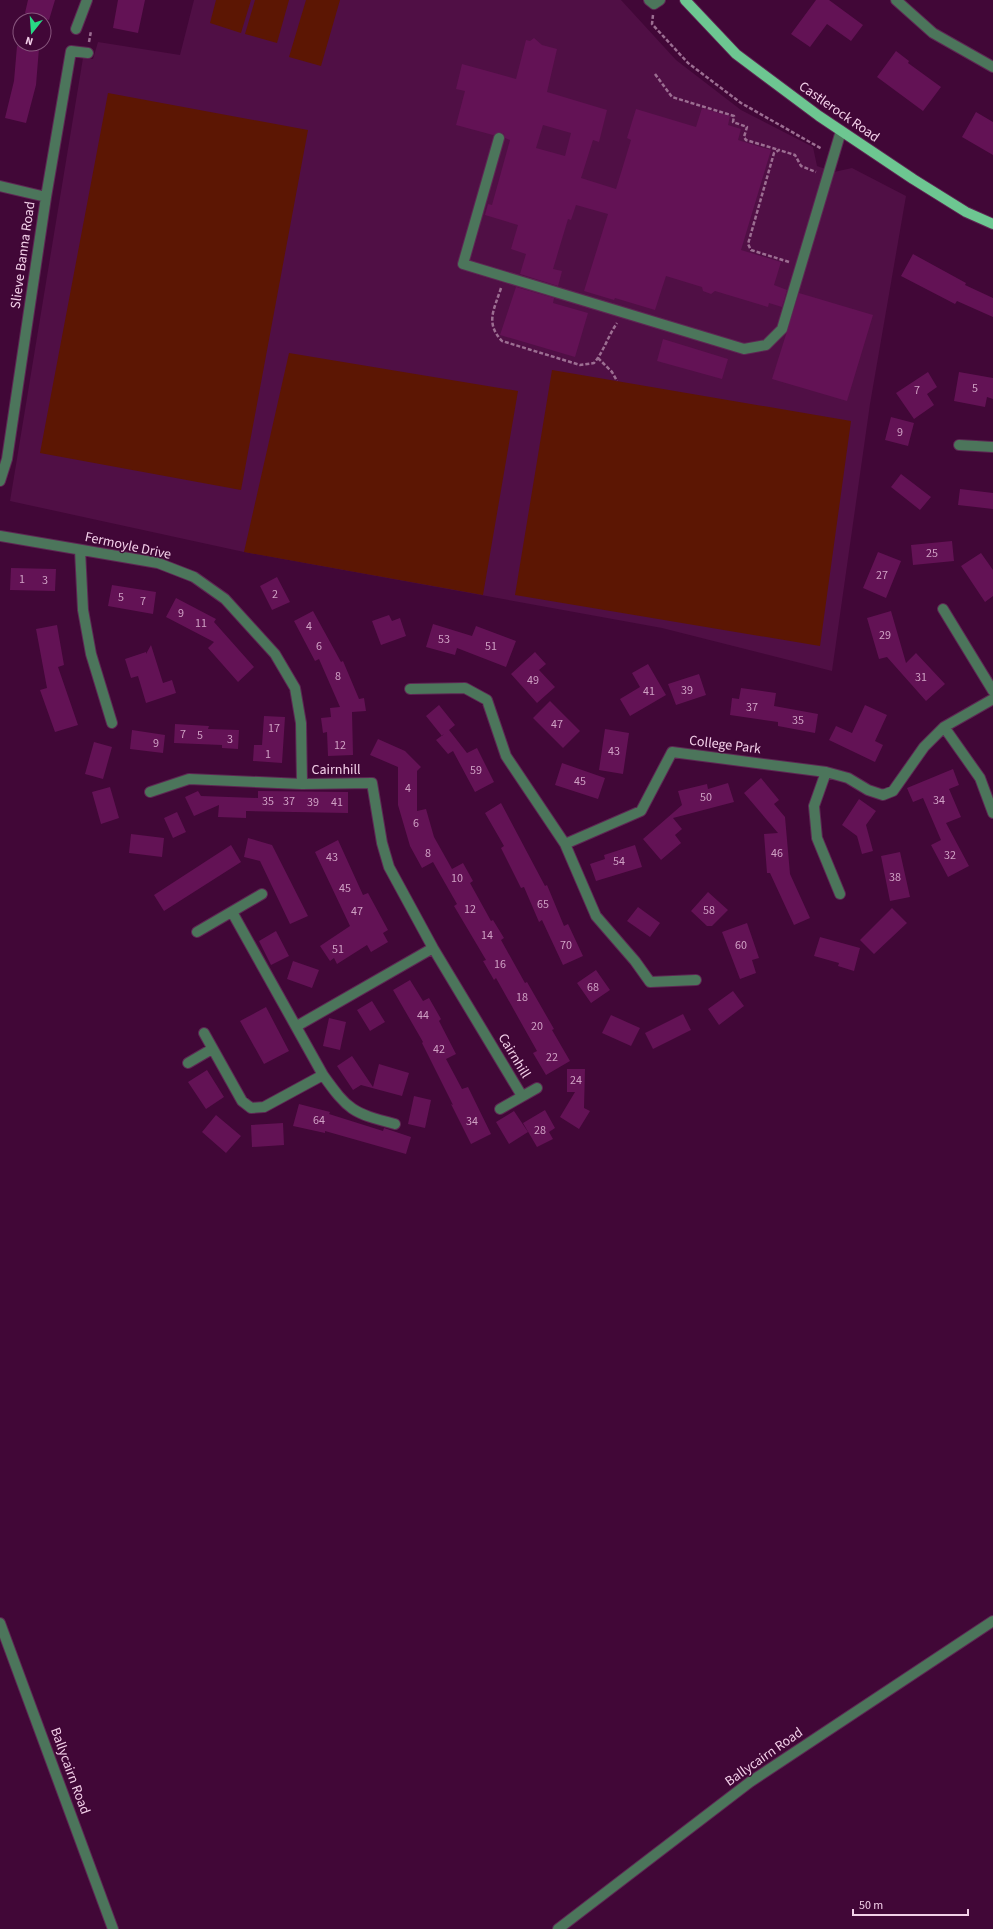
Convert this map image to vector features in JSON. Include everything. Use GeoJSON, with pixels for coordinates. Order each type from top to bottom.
{"type":"FeatureCollection","features":[{"type":"Feature","properties":{"kind":"main road","name":"Castlerock Road"},"geometry":{"type":"LineString","coordinates":[[685,0],[736,54],[841,131],[966,212],[993,224]]}},
{"type":"Feature","properties":{"kind":"street"},"geometry":{"type":"LineString","coordinates":[[76,29],[87,0]]}},
{"type":"Feature","properties":{"kind":"street"},"geometry":{"type":"LineString","coordinates":[[896,0],[933,33],[993,67]]}},
{"type":"Feature","properties":{"kind":"street","name":"Slieve Banna Road"},"geometry":{"type":"LineString","coordinates":[[0,481],[7,459],[46,197],[71,51],[88,53]]}},
{"type":"Feature","properties":{"kind":"street"},"geometry":{"type":"LineString","coordinates":[[500,138],[464,264],[744,348],[766,345],[782,329],[841,131]]}},
{"type":"Feature","properties":{"kind":"street"},"geometry":{"type":"LineString","coordinates":[[0,186],[46,197]]}},
{"type":"Feature","properties":{"kind":"street"},"geometry":{"type":"LineString","coordinates":[[959,445],[993,447]]}},
{"type":"Feature","properties":{"kind":"street","name":"Fermoyle Drive"},"geometry":{"type":"LineString","coordinates":[[0,536],[158,563],[194,577],[225,599],[275,654],[295,688],[301,723],[302,784]]}},
{"type":"Feature","properties":{"kind":"street"},"geometry":{"type":"LineString","coordinates":[[80,550],[83,610],[90,646],[112,723]]}},
{"type":"Feature","properties":{"kind":"street"},"geometry":{"type":"LineString","coordinates":[[943,609],[993,691]]}},
{"type":"Feature","properties":{"kind":"street"},"geometry":{"type":"LineString","coordinates":[[410,688],[466,688],[488,700],[506,756],[565,844],[596,916],[635,961],[650,982],[696,980]]}},
{"type":"Feature","properties":{"kind":"street","name":"College Park"},"geometry":{"type":"LineString","coordinates":[[565,844],[641,811],[672,752],[826,772],[848,778],[868,790],[883,795],[893,791],[924,747],[944,727],[993,699]]}},
{"type":"Feature","properties":{"kind":"street"},"geometry":{"type":"LineString","coordinates":[[944,727],[980,778],[993,813]]}},
{"type":"Feature","properties":{"kind":"street"},"geometry":{"type":"LineString","coordinates":[[826,772],[814,806],[817,838],[840,894]]}},
{"type":"Feature","properties":{"kind":"street","name":"Cairnhill"},"geometry":{"type":"LineString","coordinates":[[150,792],[189,779],[302,784],[372,783],[382,843],[389,866],[433,948],[522,1096]]}},
{"type":"Feature","properties":{"kind":"street"},"geometry":{"type":"LineString","coordinates":[[197,932],[262,894]]}},
{"type":"Feature","properties":{"kind":"street"},"geometry":{"type":"LineString","coordinates":[[232,912],[323,1074],[339,1097],[350,1109],[367,1117],[394,1124]]}},
{"type":"Feature","properties":{"kind":"street"},"geometry":{"type":"LineString","coordinates":[[297,1026],[433,948]]}},
{"type":"Feature","properties":{"kind":"street"},"geometry":{"type":"LineString","coordinates":[[204,1033],[242,1101],[250,1108],[264,1107],[323,1074]]}},
{"type":"Feature","properties":{"kind":"street"},"geometry":{"type":"LineString","coordinates":[[188,1063],[212,1049]]}},
{"type":"Feature","properties":{"kind":"street","name":"Cairnhill"},"geometry":{"type":"LineString","coordinates":[[500,1109],[537,1088]]}},
{"type":"Feature","properties":{"kind":"street","name":"Ballycairn Road"},"geometry":{"type":"LineString","coordinates":[[558,1929],[750,1782],[993,1621]]}},
{"type":"Feature","properties":{"kind":"street","name":"Ballycairn Road"},"geometry":{"type":"LineString","coordinates":[[0,1624],[113,1929]]}},
{"type":"Feature","properties":{"kind":"path"},"geometry":{"type":"LineString","coordinates":[[654,1],[652,24],[688,63],[741,103],[823,149],[822,155]]}},
{"type":"Feature","properties":{"kind":"path"},"geometry":{"type":"LineString","coordinates":[[655,74],[672,97],[734,116],[733,122],[747,127],[744,137],[746,140],[795,155],[801,166],[818,172],[821,168]]}},
{"type":"Feature","properties":{"kind":"path"},"geometry":{"type":"LineString","coordinates":[[779,150],[774,153],[748,244],[751,250],[797,264]]}},
{"type":"Feature","properties":{"kind":"path"},"geometry":{"type":"LineString","coordinates":[[505,276],[491,321],[494,333],[502,341],[580,365],[594,363],[618,320],[637,316]]}},
{"type":"Feature","properties":{"kind":"path"},"geometry":{"type":"LineString","coordinates":[[598,358],[612,372],[617,381]]}},
{"type":"Feature","properties":{"kind":"shaded area"},"geometry":{"type":"Polygon","coordinates":[[[194,0],[621,0],[676,60],[741,110],[813,147],[817,166],[834,172],[852,168],[906,196],[870,404],[832,671],[662,628],[244,552],[10,501],[83,58],[93,59],[98,42],[180,55],[194,0]]]}},
{"type":"Feature","properties":{"kind":"shaded area"},"geometry":{"type":"Polygon","coordinates":[[[216,0],[251,0],[241,33],[210,23],[216,0]]]}},
{"type":"Feature","properties":{"kind":"shaded area"},"geometry":{"type":"Polygon","coordinates":[[[255,0],[289,0],[277,43],[245,34],[255,0]]]}},
{"type":"Feature","properties":{"kind":"shaded area"},"geometry":{"type":"Polygon","coordinates":[[[306,0],[340,0],[321,66],[289,57],[306,0]]]}},
{"type":"Feature","properties":{"kind":"shaded area"},"geometry":{"type":"Polygon","coordinates":[[[108,93],[308,130],[241,490],[40,453],[108,93]]]}},
{"type":"Feature","properties":{"kind":"shaded area"},"geometry":{"type":"Polygon","coordinates":[[[289,353],[518,391],[483,595],[244,552],[289,353]]]}},
{"type":"Feature","properties":{"kind":"shaded area"},"geometry":{"type":"Polygon","coordinates":[[[552,370],[851,421],[820,646],[515,595],[552,370]]]}},
{"type":"Feature","properties":{"kind":"building"},"geometry":{"type":"Polygon","coordinates":[[[28,0],[55,0],[51,12],[25,12],[28,0]]]}},
{"type":"Feature","properties":{"kind":"building"},"geometry":{"type":"Polygon","coordinates":[[[118,0],[145,0],[138,33],[113,28],[118,0]]]}},
{"type":"Feature","properties":{"kind":"building"},"geometry":{"type":"Polygon","coordinates":[[[816,0],[829,0],[863,25],[851,41],[827,24],[810,47],[791,34],[816,0]]]}},
{"type":"Feature","properties":{"kind":"building"},"geometry":{"type":"Polygon","coordinates":[[[534,38],[542,45],[557,49],[547,92],[607,110],[599,142],[593,140],[581,178],[616,189],[631,140],[627,138],[636,109],[696,127],[702,108],[730,116],[728,125],[741,129],[738,140],[771,150],[741,250],[781,262],[774,285],[787,290],[782,307],[769,303],[768,307],[715,291],[711,294],[703,291],[702,287],[666,276],[655,310],[615,298],[614,300],[584,291],[608,214],[576,205],[571,220],[568,219],[553,269],[562,271],[558,286],[520,274],[526,254],[511,249],[518,225],[485,215],[488,204],[492,205],[510,140],[505,138],[504,134],[500,132],[493,135],[456,125],[465,91],[456,89],[462,64],[516,79],[526,40],[530,41],[534,38]],[[543,125],[536,148],[565,156],[571,133],[543,125]]]}},
{"type":"Feature","properties":{"kind":"building"},"geometry":{"type":"Polygon","coordinates":[[[896,51],[909,61],[908,63],[941,87],[923,111],[877,77],[896,51]]]}},
{"type":"Feature","properties":{"kind":"building"},"geometry":{"type":"Polygon","coordinates":[[[16,52],[39,52],[36,85],[26,123],[5,118],[14,81],[16,52]]]}},
{"type":"Feature","properties":{"kind":"building"},"geometry":{"type":"Polygon","coordinates":[[[976,112],[993,122],[993,155],[962,137],[976,112]]]}},
{"type":"Feature","properties":{"kind":"building"},"geometry":{"type":"Polygon","coordinates":[[[913,254],[966,283],[965,285],[993,298],[993,317],[957,301],[955,304],[901,276],[913,254]]]}},
{"type":"Feature","properties":{"kind":"building"},"geometry":{"type":"Polygon","coordinates":[[[516,287],[554,298],[553,303],[588,313],[575,357],[500,335],[516,287]]]}},
{"type":"Feature","properties":{"kind":"building"},"geometry":{"type":"Polygon","coordinates":[[[799,293],[873,315],[847,401],[772,379],[799,293]]]}},
{"type":"Feature","properties":{"kind":"building"},"geometry":{"type":"Polygon","coordinates":[[[663,339],[728,359],[722,379],[657,361],[663,339]]]}},
{"type":"Feature","properties":{"kind":"building"},"geometry":{"type":"Polygon","coordinates":[[[928,372],[937,387],[927,394],[934,405],[914,419],[896,393],[928,372]]]}},
{"type":"Feature","properties":{"kind":"building"},"geometry":{"type":"Polygon","coordinates":[[[959,372],[993,378],[993,399],[987,397],[985,407],[954,401],[959,372]]]}},
{"type":"Feature","properties":{"kind":"building"},"geometry":{"type":"Polygon","coordinates":[[[891,417],[914,423],[908,446],[885,440],[891,417]]]}},
{"type":"Feature","properties":{"kind":"building"},"geometry":{"type":"Polygon","coordinates":[[[901,474],[931,497],[920,510],[891,487],[901,474]]]}},
{"type":"Feature","properties":{"kind":"building"},"geometry":{"type":"Polygon","coordinates":[[[960,489],[993,493],[993,509],[958,505],[960,489]]]}},
{"type":"Feature","properties":{"kind":"building"},"geometry":{"type":"Polygon","coordinates":[[[952,541],[954,561],[913,565],[911,545],[952,541]]]}},
{"type":"Feature","properties":{"kind":"building"},"geometry":{"type":"Polygon","coordinates":[[[878,552],[901,561],[886,598],[863,588],[878,552]]]}},
{"type":"Feature","properties":{"kind":"building"},"geometry":{"type":"Polygon","coordinates":[[[981,553],[993,570],[993,596],[985,602],[961,566],[981,553]]]}},
{"type":"Feature","properties":{"kind":"building"},"geometry":{"type":"Polygon","coordinates":[[[11,568],[56,569],[55,591],[10,590],[11,568]]]}},
{"type":"Feature","properties":{"kind":"building"},"geometry":{"type":"Polygon","coordinates":[[[277,577],[290,602],[272,610],[260,586],[277,577]]]}},
{"type":"Feature","properties":{"kind":"building"},"geometry":{"type":"Polygon","coordinates":[[[112,585],[156,592],[153,614],[108,606],[112,585]]]}},
{"type":"Feature","properties":{"kind":"building"},"geometry":{"type":"Polygon","coordinates":[[[176,598],[216,619],[214,622],[254,667],[238,682],[208,648],[214,642],[166,617],[176,598]]]}},
{"type":"Feature","properties":{"kind":"building"},"geometry":{"type":"Polygon","coordinates":[[[313,611],[341,662],[343,661],[359,699],[364,698],[366,711],[352,712],[353,755],[328,756],[327,732],[323,733],[321,718],[331,717],[330,708],[340,707],[319,659],[315,661],[294,621],[313,611]]]}},
{"type":"Feature","properties":{"kind":"building"},"geometry":{"type":"Polygon","coordinates":[[[891,611],[906,663],[916,653],[945,684],[926,701],[887,657],[879,659],[867,618],[891,611]]]}},
{"type":"Feature","properties":{"kind":"building"},"geometry":{"type":"Polygon","coordinates":[[[389,615],[392,621],[400,618],[406,636],[381,645],[372,621],[389,615]]]}},
{"type":"Feature","properties":{"kind":"building"},"geometry":{"type":"Polygon","coordinates":[[[433,624],[472,636],[476,626],[516,641],[506,667],[457,648],[455,655],[426,647],[433,624]]]}},
{"type":"Feature","properties":{"kind":"building"},"geometry":{"type":"Polygon","coordinates":[[[57,625],[64,665],[58,667],[78,725],[55,732],[40,690],[47,688],[36,629],[57,625]]]}},
{"type":"Feature","properties":{"kind":"building"},"geometry":{"type":"Polygon","coordinates":[[[151,645],[163,683],[172,680],[176,693],[146,703],[138,676],[131,678],[125,659],[146,652],[146,654],[151,645]]]}},
{"type":"Feature","properties":{"kind":"building"},"geometry":{"type":"Polygon","coordinates":[[[535,652],[546,664],[539,670],[555,687],[537,703],[511,674],[535,652]]]}},
{"type":"Feature","properties":{"kind":"building"},"geometry":{"type":"Polygon","coordinates":[[[648,664],[666,695],[630,716],[620,699],[640,687],[632,673],[648,664]]]}},
{"type":"Feature","properties":{"kind":"building"},"geometry":{"type":"Polygon","coordinates":[[[699,674],[706,695],[676,705],[668,684],[699,674]]]}},
{"type":"Feature","properties":{"kind":"building"},"geometry":{"type":"Polygon","coordinates":[[[741,688],[776,693],[774,706],[818,714],[815,733],[778,726],[778,722],[730,715],[732,698],[739,699],[741,688]]]}},
{"type":"Feature","properties":{"kind":"building"},"geometry":{"type":"Polygon","coordinates":[[[550,701],[580,731],[563,748],[533,718],[550,701]]]}},
{"type":"Feature","properties":{"kind":"building"},"geometry":{"type":"Polygon","coordinates":[[[439,705],[455,725],[449,730],[467,753],[477,748],[494,782],[475,792],[453,751],[448,754],[436,740],[442,736],[426,716],[439,705]]]}},
{"type":"Feature","properties":{"kind":"building"},"geometry":{"type":"Polygon","coordinates":[[[865,705],[887,715],[875,741],[883,745],[875,762],[829,740],[836,726],[852,733],[865,705]]]}},
{"type":"Feature","properties":{"kind":"building"},"geometry":{"type":"Polygon","coordinates":[[[264,716],[285,717],[282,763],[253,761],[254,745],[262,745],[264,716]]]}},
{"type":"Feature","properties":{"kind":"building"},"geometry":{"type":"Polygon","coordinates":[[[175,724],[209,726],[208,729],[239,730],[238,749],[222,748],[222,745],[174,743],[175,724]]]}},
{"type":"Feature","properties":{"kind":"building"},"geometry":{"type":"Polygon","coordinates":[[[605,729],[629,733],[623,774],[599,770],[605,729]]]}},
{"type":"Feature","properties":{"kind":"building"},"geometry":{"type":"Polygon","coordinates":[[[132,730],[165,735],[163,753],[130,749],[132,730]]]}},
{"type":"Feature","properties":{"kind":"building"},"geometry":{"type":"Polygon","coordinates":[[[378,739],[405,751],[421,767],[417,771],[417,811],[426,809],[434,837],[452,869],[463,863],[473,881],[470,883],[491,921],[493,920],[504,938],[501,940],[525,983],[527,982],[554,1029],[552,1030],[570,1061],[546,1075],[533,1053],[537,1051],[496,978],[494,980],[483,961],[486,960],[454,906],[457,904],[433,862],[422,868],[410,846],[398,805],[398,767],[370,755],[378,739]]]}},
{"type":"Feature","properties":{"kind":"building"},"geometry":{"type":"Polygon","coordinates":[[[94,742],[112,747],[103,779],[85,774],[94,742]]]}},
{"type":"Feature","properties":{"kind":"building"},"geometry":{"type":"Polygon","coordinates":[[[562,763],[605,778],[598,799],[555,785],[562,763]]]}},
{"type":"Feature","properties":{"kind":"building"},"geometry":{"type":"Polygon","coordinates":[[[953,769],[959,785],[949,789],[961,817],[946,823],[969,866],[948,877],[931,845],[941,840],[923,798],[913,802],[907,788],[953,769]]]}},
{"type":"Feature","properties":{"kind":"building"},"geometry":{"type":"Polygon","coordinates":[[[761,778],[779,800],[774,804],[785,817],[790,874],[810,918],[794,925],[770,873],[767,873],[764,834],[778,833],[744,793],[761,778]]]}},
{"type":"Feature","properties":{"kind":"building"},"geometry":{"type":"Polygon","coordinates":[[[728,783],[734,802],[673,818],[682,829],[675,835],[681,843],[661,860],[643,839],[682,805],[678,791],[707,784],[708,789],[728,783]]]}},
{"type":"Feature","properties":{"kind":"building"},"geometry":{"type":"Polygon","coordinates":[[[110,787],[119,818],[101,824],[92,792],[110,787]]]}},
{"type":"Feature","properties":{"kind":"building"},"geometry":{"type":"Polygon","coordinates":[[[198,791],[201,796],[258,798],[258,791],[348,792],[348,813],[246,811],[246,818],[218,817],[219,805],[194,816],[185,797],[198,791]]]}},
{"type":"Feature","properties":{"kind":"building"},"geometry":{"type":"Polygon","coordinates":[[[859,799],[876,811],[866,825],[873,851],[862,854],[857,836],[842,825],[859,799]]]}},
{"type":"Feature","properties":{"kind":"building"},"geometry":{"type":"Polygon","coordinates":[[[501,803],[545,886],[547,885],[564,926],[568,924],[583,956],[563,965],[542,920],[539,922],[524,887],[521,888],[501,848],[504,846],[485,813],[501,803]]]}},
{"type":"Feature","properties":{"kind":"building"},"geometry":{"type":"Polygon","coordinates":[[[177,812],[186,832],[173,838],[164,818],[177,812]]]}},
{"type":"Feature","properties":{"kind":"building"},"geometry":{"type":"Polygon","coordinates":[[[131,834],[164,838],[162,857],[129,853],[131,834]]]}},
{"type":"Feature","properties":{"kind":"building"},"geometry":{"type":"Polygon","coordinates":[[[248,838],[272,845],[308,916],[290,924],[260,861],[244,857],[248,838]]]}},
{"type":"Feature","properties":{"kind":"building"},"geometry":{"type":"Polygon","coordinates":[[[338,840],[363,895],[368,893],[388,930],[383,933],[388,942],[371,952],[367,945],[337,964],[334,958],[330,961],[320,946],[350,926],[315,852],[338,840]]]}},
{"type":"Feature","properties":{"kind":"building"},"geometry":{"type":"Polygon","coordinates":[[[231,845],[241,862],[164,911],[154,895],[231,845]]]}},
{"type":"Feature","properties":{"kind":"building"},"geometry":{"type":"Polygon","coordinates":[[[635,845],[642,867],[596,881],[590,864],[605,859],[604,855],[635,845]]]}},
{"type":"Feature","properties":{"kind":"building"},"geometry":{"type":"Polygon","coordinates":[[[900,852],[910,897],[890,901],[881,856],[900,852]]]}},
{"type":"Feature","properties":{"kind":"building"},"geometry":{"type":"Polygon","coordinates":[[[708,892],[728,910],[712,926],[707,926],[691,911],[708,892]]]}},
{"type":"Feature","properties":{"kind":"building"},"geometry":{"type":"Polygon","coordinates":[[[638,907],[660,923],[650,937],[627,921],[638,907]]]}},
{"type":"Feature","properties":{"kind":"building"},"geometry":{"type":"Polygon","coordinates":[[[892,908],[907,923],[874,954],[860,940],[892,908]]]}},
{"type":"Feature","properties":{"kind":"building"},"geometry":{"type":"Polygon","coordinates":[[[747,923],[759,958],[752,960],[756,973],[740,979],[722,932],[747,923]]]}},
{"type":"Feature","properties":{"kind":"building"},"geometry":{"type":"Polygon","coordinates":[[[276,931],[289,956],[271,965],[259,941],[276,931]]]}},
{"type":"Feature","properties":{"kind":"building"},"geometry":{"type":"Polygon","coordinates":[[[820,937],[860,948],[854,971],[838,966],[839,963],[814,956],[820,937]]]}},
{"type":"Feature","properties":{"kind":"building"},"geometry":{"type":"Polygon","coordinates":[[[293,961],[319,970],[312,988],[287,979],[293,961]]]}},
{"type":"Feature","properties":{"kind":"building"},"geometry":{"type":"Polygon","coordinates":[[[596,970],[610,990],[591,1003],[577,983],[596,970]]]}},
{"type":"Feature","properties":{"kind":"building"},"geometry":{"type":"Polygon","coordinates":[[[410,980],[423,1001],[429,998],[441,1019],[439,1021],[456,1054],[446,1059],[462,1089],[468,1087],[491,1134],[471,1144],[422,1043],[423,1042],[393,990],[410,980]]]}},
{"type":"Feature","properties":{"kind":"building"},"geometry":{"type":"Polygon","coordinates":[[[733,991],[744,1006],[719,1025],[708,1009],[733,991]]]}},
{"type":"Feature","properties":{"kind":"building"},"geometry":{"type":"Polygon","coordinates":[[[372,1001],[385,1022],[370,1031],[357,1010],[372,1001]]]}},
{"type":"Feature","properties":{"kind":"building"},"geometry":{"type":"Polygon","coordinates":[[[266,1007],[289,1051],[264,1064],[240,1021],[266,1007]]]}},
{"type":"Feature","properties":{"kind":"building"},"geometry":{"type":"Polygon","coordinates":[[[683,1014],[691,1030],[653,1049],[645,1033],[683,1014]]]}},
{"type":"Feature","properties":{"kind":"building"},"geometry":{"type":"Polygon","coordinates":[[[611,1015],[640,1028],[631,1046],[602,1033],[611,1015]]]}},
{"type":"Feature","properties":{"kind":"building"},"geometry":{"type":"Polygon","coordinates":[[[329,1018],[346,1022],[340,1050],[323,1046],[329,1018]]]}},
{"type":"Feature","properties":{"kind":"building"},"geometry":{"type":"Polygon","coordinates":[[[352,1056],[373,1087],[379,1064],[409,1073],[402,1096],[361,1085],[353,1090],[337,1066],[352,1056]]]}},
{"type":"Feature","properties":{"kind":"building"},"geometry":{"type":"Polygon","coordinates":[[[567,1069],[585,1069],[584,1108],[590,1111],[579,1129],[560,1117],[575,1092],[567,1092],[567,1069]]]}},
{"type":"Feature","properties":{"kind":"building"},"geometry":{"type":"Polygon","coordinates":[[[207,1070],[224,1097],[206,1109],[188,1082],[207,1070]]]}},
{"type":"Feature","properties":{"kind":"building"},"geometry":{"type":"Polygon","coordinates":[[[414,1096],[431,1100],[425,1128],[408,1124],[414,1096]]]}},
{"type":"Feature","properties":{"kind":"building"},"geometry":{"type":"Polygon","coordinates":[[[299,1104],[330,1112],[329,1114],[383,1131],[384,1128],[411,1137],[406,1154],[325,1131],[325,1133],[293,1126],[299,1104]]]}},
{"type":"Feature","properties":{"kind":"building"},"geometry":{"type":"Polygon","coordinates":[[[545,1110],[555,1128],[549,1132],[553,1139],[537,1147],[523,1123],[545,1110]]]}},
{"type":"Feature","properties":{"kind":"building"},"geometry":{"type":"Polygon","coordinates":[[[514,1111],[528,1132],[509,1144],[496,1122],[514,1111]]]}},
{"type":"Feature","properties":{"kind":"building"},"geometry":{"type":"Polygon","coordinates":[[[216,1115],[241,1136],[226,1153],[202,1132],[216,1115]]]}},
{"type":"Feature","properties":{"kind":"building"},"geometry":{"type":"Polygon","coordinates":[[[283,1123],[284,1145],[252,1147],[251,1125],[283,1123]]]}}]}
